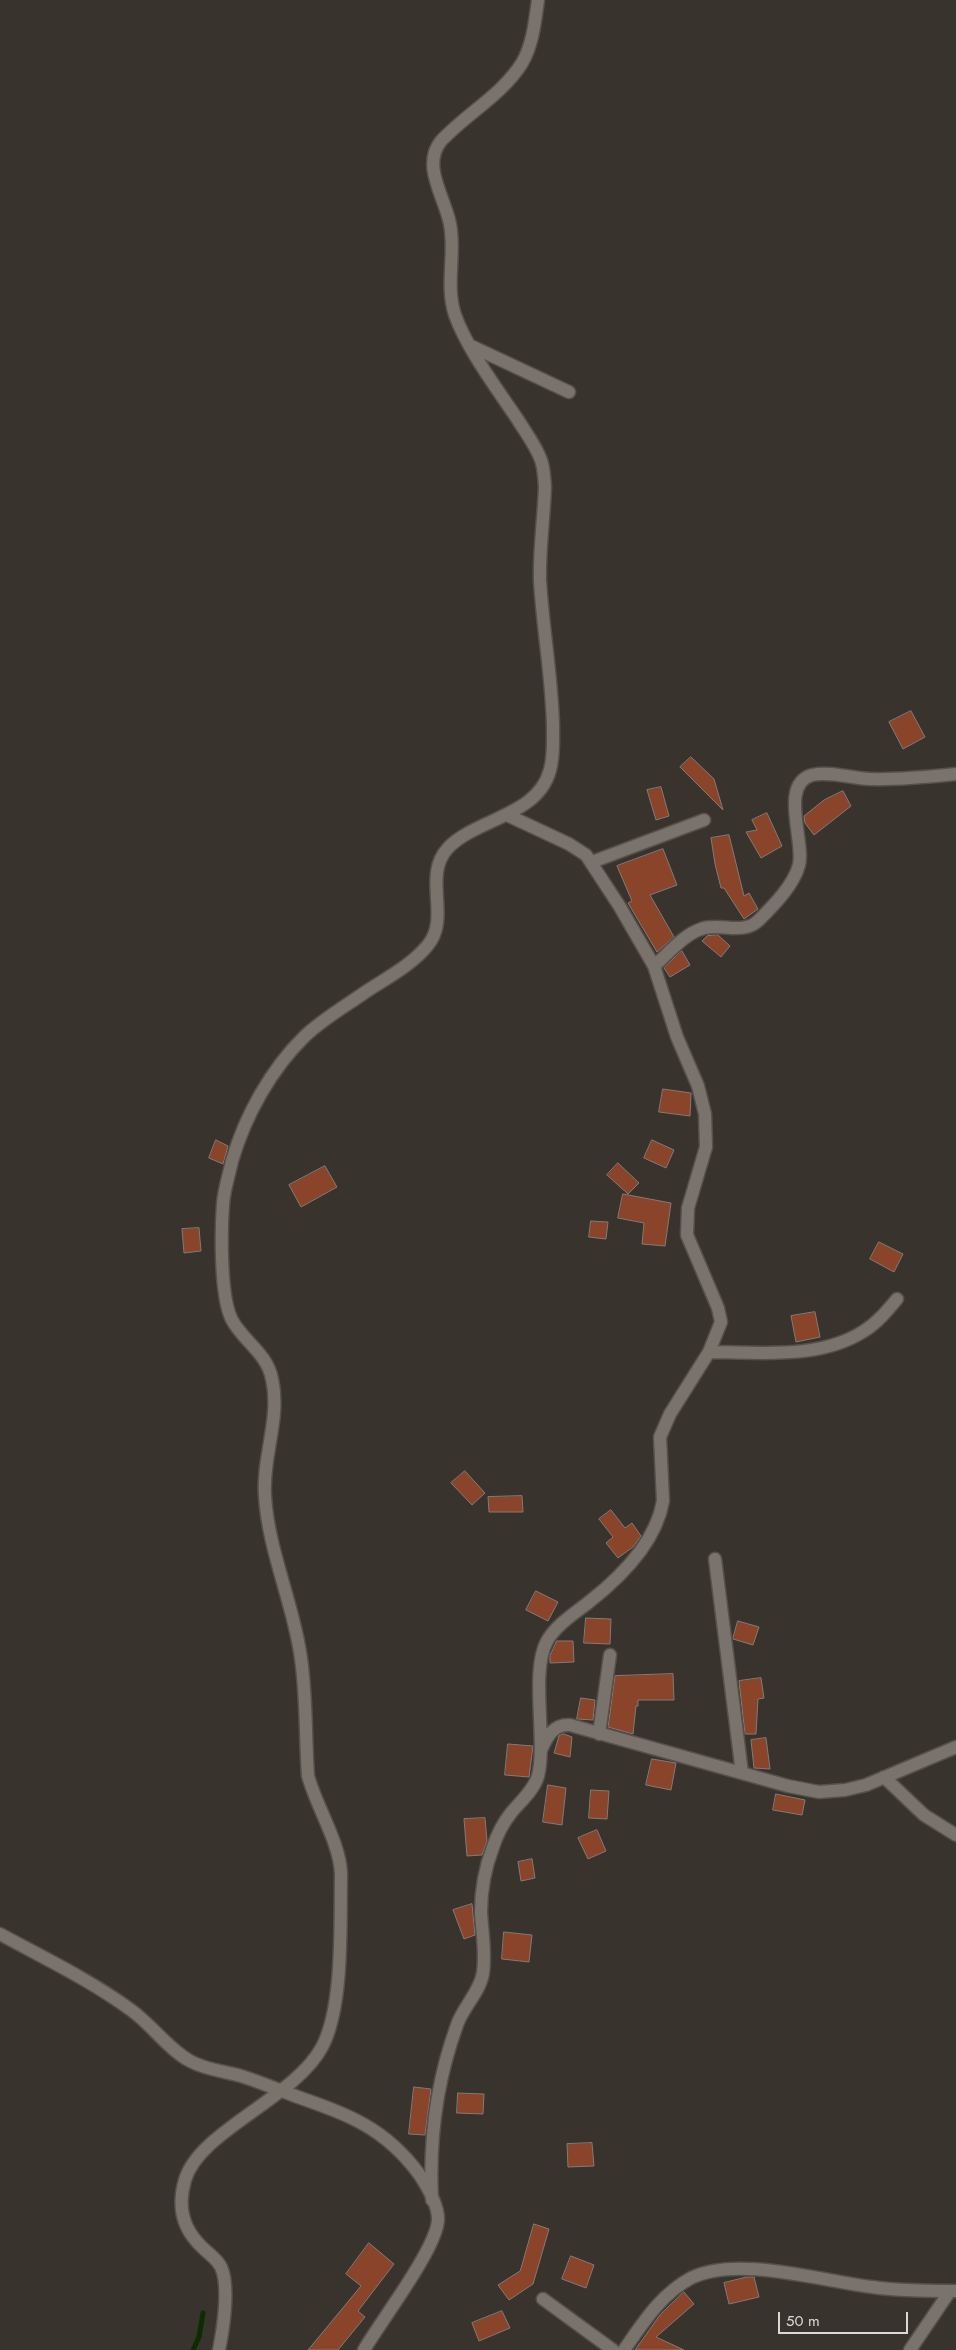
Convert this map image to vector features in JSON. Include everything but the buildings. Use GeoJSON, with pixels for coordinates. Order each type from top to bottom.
{"type":"FeatureCollection","features":[{"type":"Feature","properties":{"kind":"street"},"geometry":{"type":"LineString","coordinates":[[219,2350],[224,2298],[223,2272],[218,2262],[194,2239],[186,2227],[182,2210],[185,2179],[192,2165],[204,2149],[281,2091],[318,2054],[328,2033],[337,1972],[341,1863],[308,1776],[301,1655],[266,1508],[265,1482],[271,1431],[273,1383],[266,1360],[236,1326],[227,1303],[223,1253],[223,1204],[233,1158],[250,1115],[284,1062],[306,1035],[322,1022],[408,963],[426,948],[434,938],[437,921],[436,881],[439,862],[443,855],[454,843],[507,815],[533,797],[550,772],[553,709],[540,583],[545,486],[543,470],[537,450],[460,326],[453,306],[451,291],[452,247],[450,224],[434,173],[432,158],[437,146],[446,136],[508,80],[522,63],[532,38],[538,0]]}},
{"type":"Feature","properties":{"kind":"street"},"geometry":{"type":"LineString","coordinates":[[471,346],[569,392]]}},
{"type":"Feature","properties":{"kind":"street"},"geometry":{"type":"LineString","coordinates":[[654,966],[701,928],[716,926],[737,929],[756,923],[790,884],[796,874],[800,858],[795,796],[798,785],[806,778],[818,774],[869,779],[956,774]]}},
{"type":"Feature","properties":{"kind":"street"},"geometry":{"type":"LineString","coordinates":[[432,2200],[432,2145],[439,2092],[457,2023],[482,1976],[482,1896],[487,1868],[500,1830],[536,1781],[540,1752],[540,1684],[545,1646],[559,1627],[623,1570],[639,1553],[648,1538],[661,1510],[663,1501],[660,1437],[676,1403],[709,1352],[719,1330],[720,1316],[687,1235],[686,1225],[688,1208],[706,1147],[705,1114],[698,1086],[677,1037],[654,966],[592,862],[569,844],[507,815]]}},
{"type":"Feature","properties":{"kind":"street"},"geometry":{"type":"LineString","coordinates":[[592,862],[704,820]]}},
{"type":"Feature","properties":{"kind":"street"},"geometry":{"type":"LineString","coordinates":[[709,1352],[809,1351],[838,1345],[872,1326],[897,1299]]}},
{"type":"Feature","properties":{"kind":"street"},"geometry":{"type":"LineString","coordinates":[[715,1559],[742,1773]]}},
{"type":"Feature","properties":{"kind":"street"},"geometry":{"type":"LineString","coordinates":[[599,1734],[610,1654]]}},
{"type":"Feature","properties":{"kind":"street"},"geometry":{"type":"LineString","coordinates":[[540,1752],[551,1732],[563,1725],[820,1792],[845,1790],[884,1777],[956,1747]]}},
{"type":"Feature","properties":{"kind":"street"},"geometry":{"type":"LineString","coordinates":[[884,1777],[924,1814],[956,1835]]}},
{"type":"Feature","properties":{"kind":"street"},"geometry":{"type":"LineString","coordinates":[[0,1934],[108,1994],[137,2014],[191,2062],[205,2068],[243,2076],[348,2115],[380,2134],[412,2165],[432,2200],[438,2219],[431,2241],[364,2350]]}},
{"type":"Feature","properties":{"kind":"street"},"geometry":{"type":"LineString","coordinates":[[624,2350],[663,2299],[682,2284],[705,2273],[748,2269],[774,2271],[875,2288],[953,2291]]}},
{"type":"Feature","properties":{"kind":"street"},"geometry":{"type":"LineString","coordinates":[[910,2350],[953,2291]]}},
{"type":"Feature","properties":{"kind":"street"},"geometry":{"type":"LineString","coordinates":[[544,2300],[613,2350]]}},
{"type":"Feature","properties":{"kind":"waterway"},"geometry":{"type":"LineString","coordinates":[[193,2350],[199,2337],[203,2313]]}}]}
